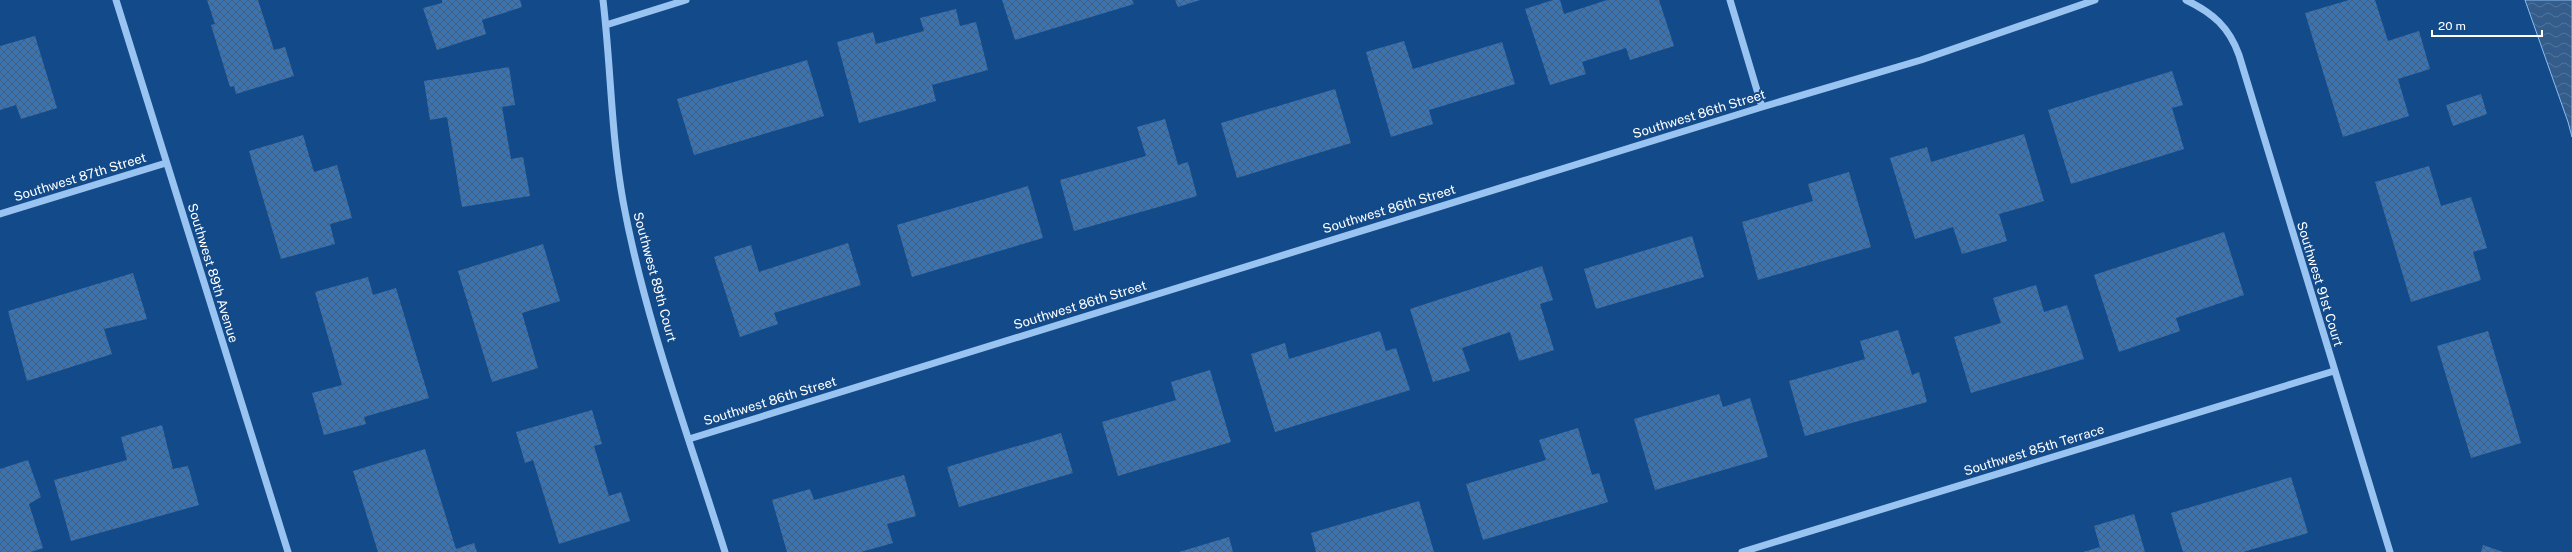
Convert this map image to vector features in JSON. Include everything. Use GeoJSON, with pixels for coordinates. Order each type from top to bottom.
{"type":"FeatureCollection","features":[{"type":"Feature","properties":{"kind":"street","name":"Southwest 89th Avenue"},"geometry":{"type":"LineString","coordinates":[[116,0],[288,552]]}},
{"type":"Feature","properties":{"kind":"street","name":"Southwest 89th Court"},"geometry":{"type":"LineString","coordinates":[[603,0],[606,25],[612,130],[623,202],[654,322],[725,552]]}},
{"type":"Feature","properties":{"kind":"street"},"geometry":{"type":"LineString","coordinates":[[606,25],[686,0]]}},
{"type":"Feature","properties":{"kind":"street"},"geometry":{"type":"LineString","coordinates":[[1730,0],[1762,107]]}},
{"type":"Feature","properties":{"kind":"street","name":"Southwest 86th Street"},"geometry":{"type":"LineString","coordinates":[[689,439],[1762,107],[1921,60],[2095,0]]}},
{"type":"Feature","properties":{"kind":"street","name":"Southwest 91st Court"},"geometry":{"type":"LineString","coordinates":[[2186,0],[2206,10],[2223,24],[2232,36],[2390,552]]}},
{"type":"Feature","properties":{"kind":"street","name":"Southwest 87th Street"},"geometry":{"type":"LineString","coordinates":[[0,214],[166,163]]}},
{"type":"Feature","properties":{"kind":"street","name":"Southwest 85th Terrace"},"geometry":{"type":"LineString","coordinates":[[1742,552],[2334,371]]}},
{"type":"Feature","properties":{"kind":"water"},"geometry":{"type":"Polygon","coordinates":[[[2525,0],[2572,0],[2572,137],[2568,122],[2525,0]]]}},
{"type":"Feature","properties":{"kind":"building"},"geometry":{"type":"Polygon","coordinates":[[[207,0],[258,0],[274,50],[285,47],[294,76],[236,94],[234,86],[230,87],[211,25],[215,24],[207,0]]]}},
{"type":"Feature","properties":{"kind":"building"},"geometry":{"type":"Polygon","coordinates":[[[442,0],[520,0],[522,7],[482,20],[486,34],[437,50],[423,8],[442,3],[442,0]]]}},
{"type":"Feature","properties":{"kind":"building"},"geometry":{"type":"Polygon","coordinates":[[[1002,0],[1132,0],[1134,4],[1015,40],[1002,0]]]}},
{"type":"Feature","properties":{"kind":"building"},"geometry":{"type":"Polygon","coordinates":[[[1175,0],[1200,0],[1178,7],[1175,0]]]}},
{"type":"Feature","properties":{"kind":"building"},"geometry":{"type":"Polygon","coordinates":[[[1553,0],[1560,0],[1564,14],[1607,0],[1659,0],[1674,46],[1630,60],[1626,48],[1582,62],[1586,74],[1550,85],[1525,9],[1553,0]]]}},
{"type":"Feature","properties":{"kind":"building"},"geometry":{"type":"Polygon","coordinates":[[[2349,0],[2375,0],[2388,41],[2419,31],[2430,69],[2398,79],[2409,116],[2343,137],[2305,13],[2349,0]]]}},
{"type":"Feature","properties":{"kind":"building"},"geometry":{"type":"Polygon","coordinates":[[[956,9],[960,26],[976,22],[988,70],[932,85],[936,101],[859,123],[837,42],[873,32],[876,44],[924,31],[920,18],[956,9]]]}},
{"type":"Feature","properties":{"kind":"building"},"geometry":{"type":"Polygon","coordinates":[[[35,36],[57,108],[21,119],[16,105],[0,110],[0,46],[35,36]]]}},
{"type":"Feature","properties":{"kind":"building"},"geometry":{"type":"Polygon","coordinates":[[[1404,41],[1413,69],[1502,42],[1515,84],[1429,110],[1433,124],[1391,137],[1366,52],[1404,41]]]}},
{"type":"Feature","properties":{"kind":"building"},"geometry":{"type":"Polygon","coordinates":[[[807,60],[824,116],[694,155],[677,99],[807,60]]]}},
{"type":"Feature","properties":{"kind":"building"},"geometry":{"type":"Polygon","coordinates":[[[509,67],[515,105],[502,107],[511,159],[523,157],[530,196],[462,207],[447,117],[430,120],[424,81],[509,67]]]}},
{"type":"Feature","properties":{"kind":"building"},"geometry":{"type":"Polygon","coordinates":[[[2172,71],[2183,105],[2172,108],[2184,149],[2071,184],[2048,110],[2172,71]]]}},
{"type":"Feature","properties":{"kind":"building"},"geometry":{"type":"Polygon","coordinates":[[[1335,89],[1351,143],[1237,178],[1221,123],[1335,89]]]}},
{"type":"Feature","properties":{"kind":"building"},"geometry":{"type":"Polygon","coordinates":[[[2481,94],[2487,114],[2453,126],[2446,105],[2481,94]]]}},
{"type":"Feature","properties":{"kind":"building"},"geometry":{"type":"Polygon","coordinates":[[[1165,119],[1178,165],[1188,162],[1197,196],[1074,231],[1060,180],[1146,156],[1137,127],[1165,119]]]}},
{"type":"Feature","properties":{"kind":"building"},"geometry":{"type":"Polygon","coordinates":[[[2024,134],[2044,201],[1999,214],[2007,241],[1962,254],[1953,227],[1915,239],[1890,158],[1927,147],[1931,162],[2024,134]]]}},
{"type":"Feature","properties":{"kind":"building"},"geometry":{"type":"Polygon","coordinates":[[[303,135],[314,172],[337,165],[352,218],[330,224],[335,244],[281,259],[249,151],[303,135]]]}},
{"type":"Feature","properties":{"kind":"building"},"geometry":{"type":"Polygon","coordinates":[[[2429,166],[2441,206],[2471,197],[2487,248],[2473,252],[2481,280],[2411,302],[2375,182],[2429,166]]]}},
{"type":"Feature","properties":{"kind":"building"},"geometry":{"type":"Polygon","coordinates":[[[1849,172],[1871,247],[1758,280],[1742,222],[1813,201],[1808,184],[1849,172]]]}},
{"type":"Feature","properties":{"kind":"building"},"geometry":{"type":"Polygon","coordinates":[[[1028,186],[1043,238],[912,277],[897,225],[1028,186]]]}},
{"type":"Feature","properties":{"kind":"building"},"geometry":{"type":"Polygon","coordinates":[[[2224,232],[2244,295],[2176,318],[2180,331],[2119,352],[2094,275],[2224,232]]]}},
{"type":"Feature","properties":{"kind":"building"},"geometry":{"type":"Polygon","coordinates":[[[1692,236],[1704,277],[1596,309],[1584,269],[1692,236]]]}},
{"type":"Feature","properties":{"kind":"building"},"geometry":{"type":"Polygon","coordinates":[[[848,243],[861,285],[774,313],[778,324],[740,337],[714,257],[751,245],[759,272],[848,243]]]}},
{"type":"Feature","properties":{"kind":"building"},"geometry":{"type":"Polygon","coordinates":[[[543,244],[560,301],[522,313],[538,368],[492,382],[458,271],[543,244]]]}},
{"type":"Feature","properties":{"kind":"building"},"geometry":{"type":"Polygon","coordinates":[[[1542,266],[1553,300],[1540,304],[1554,350],[1519,361],[1510,332],[1462,348],[1470,371],[1433,382],[1410,309],[1542,266]]]}},
{"type":"Feature","properties":{"kind":"building"},"geometry":{"type":"Polygon","coordinates":[[[133,273],[147,319],[104,329],[112,354],[27,381],[8,311],[133,273]]]}},
{"type":"Feature","properties":{"kind":"building"},"geometry":{"type":"Polygon","coordinates":[[[368,277],[373,295],[396,288],[429,398],[364,417],[366,424],[324,435],[312,393],[342,385],[315,292],[368,277]]]}},
{"type":"Feature","properties":{"kind":"building"},"geometry":{"type":"Polygon","coordinates":[[[2036,285],[2044,312],[2067,305],[2084,359],[1971,393],[1954,337],[2001,323],[1993,298],[2036,285]]]}},
{"type":"Feature","properties":{"kind":"building"},"geometry":{"type":"Polygon","coordinates":[[[1898,330],[1912,375],[1919,372],[1927,402],[1805,436],[1789,381],[1865,359],[1860,341],[1898,330]]]}},
{"type":"Feature","properties":{"kind":"building"},"geometry":{"type":"Polygon","coordinates":[[[1380,331],[1386,351],[1396,348],[1410,390],[1275,432],[1251,354],[1285,343],[1289,359],[1380,331]]]}},
{"type":"Feature","properties":{"kind":"building"},"geometry":{"type":"Polygon","coordinates":[[[2488,331],[2521,443],[2471,458],[2437,346],[2488,331]]]}},
{"type":"Feature","properties":{"kind":"building"},"geometry":{"type":"Polygon","coordinates":[[[1210,370],[1231,442],[1118,476],[1102,422],[1176,400],[1171,382],[1210,370]]]}},
{"type":"Feature","properties":{"kind":"building"},"geometry":{"type":"Polygon","coordinates":[[[1719,394],[1723,407],[1750,398],[1768,457],[1655,490],[1634,419],[1719,394]]]}},
{"type":"Feature","properties":{"kind":"building"},"geometry":{"type":"Polygon","coordinates":[[[592,410],[602,444],[594,446],[609,496],[621,492],[630,521],[559,544],[533,460],[525,463],[516,432],[592,410]]]}},
{"type":"Feature","properties":{"kind":"building"},"geometry":{"type":"Polygon","coordinates":[[[162,425],[173,469],[188,466],[199,505],[71,541],[54,480],[127,460],[121,437],[162,425]]]}},
{"type":"Feature","properties":{"kind":"building"},"geometry":{"type":"Polygon","coordinates":[[[1578,428],[1592,475],[1599,473],[1608,502],[1483,540],[1466,484],[1546,460],[1539,440],[1578,428]]]}},
{"type":"Feature","properties":{"kind":"building"},"geometry":{"type":"Polygon","coordinates":[[[1061,433],[1073,473],[959,507],[947,467],[1061,433]]]}},
{"type":"Feature","properties":{"kind":"building"},"geometry":{"type":"Polygon","coordinates":[[[425,449],[456,549],[474,543],[477,552],[378,552],[353,471],[425,449]]]}},
{"type":"Feature","properties":{"kind":"building"},"geometry":{"type":"Polygon","coordinates":[[[28,460],[41,497],[29,504],[43,548],[31,552],[0,552],[0,469],[28,460]]]}},
{"type":"Feature","properties":{"kind":"building"},"geometry":{"type":"Polygon","coordinates":[[[904,475],[916,516],[887,524],[893,543],[861,552],[787,552],[772,500],[810,489],[814,500],[904,475]]]}},
{"type":"Feature","properties":{"kind":"building"},"geometry":{"type":"Polygon","coordinates":[[[2291,477],[2308,533],[2243,552],[2183,552],[2171,513],[2291,477]]]}},
{"type":"Feature","properties":{"kind":"building"},"geometry":{"type":"Polygon","coordinates":[[[1419,501],[1434,552],[1316,552],[1311,533],[1419,501]]]}},
{"type":"Feature","properties":{"kind":"building"},"geometry":{"type":"Polygon","coordinates":[[[2134,514],[2145,552],[2083,552],[2100,547],[2094,526],[2134,514]]]}},
{"type":"Feature","properties":{"kind":"building"},"geometry":{"type":"Polygon","coordinates":[[[1229,537],[1233,552],[1179,552],[1229,537]]]}},
{"type":"Feature","properties":{"kind":"building"},"geometry":{"type":"Polygon","coordinates":[[[2483,545],[2503,552],[2481,552],[2483,545]]]}}]}
